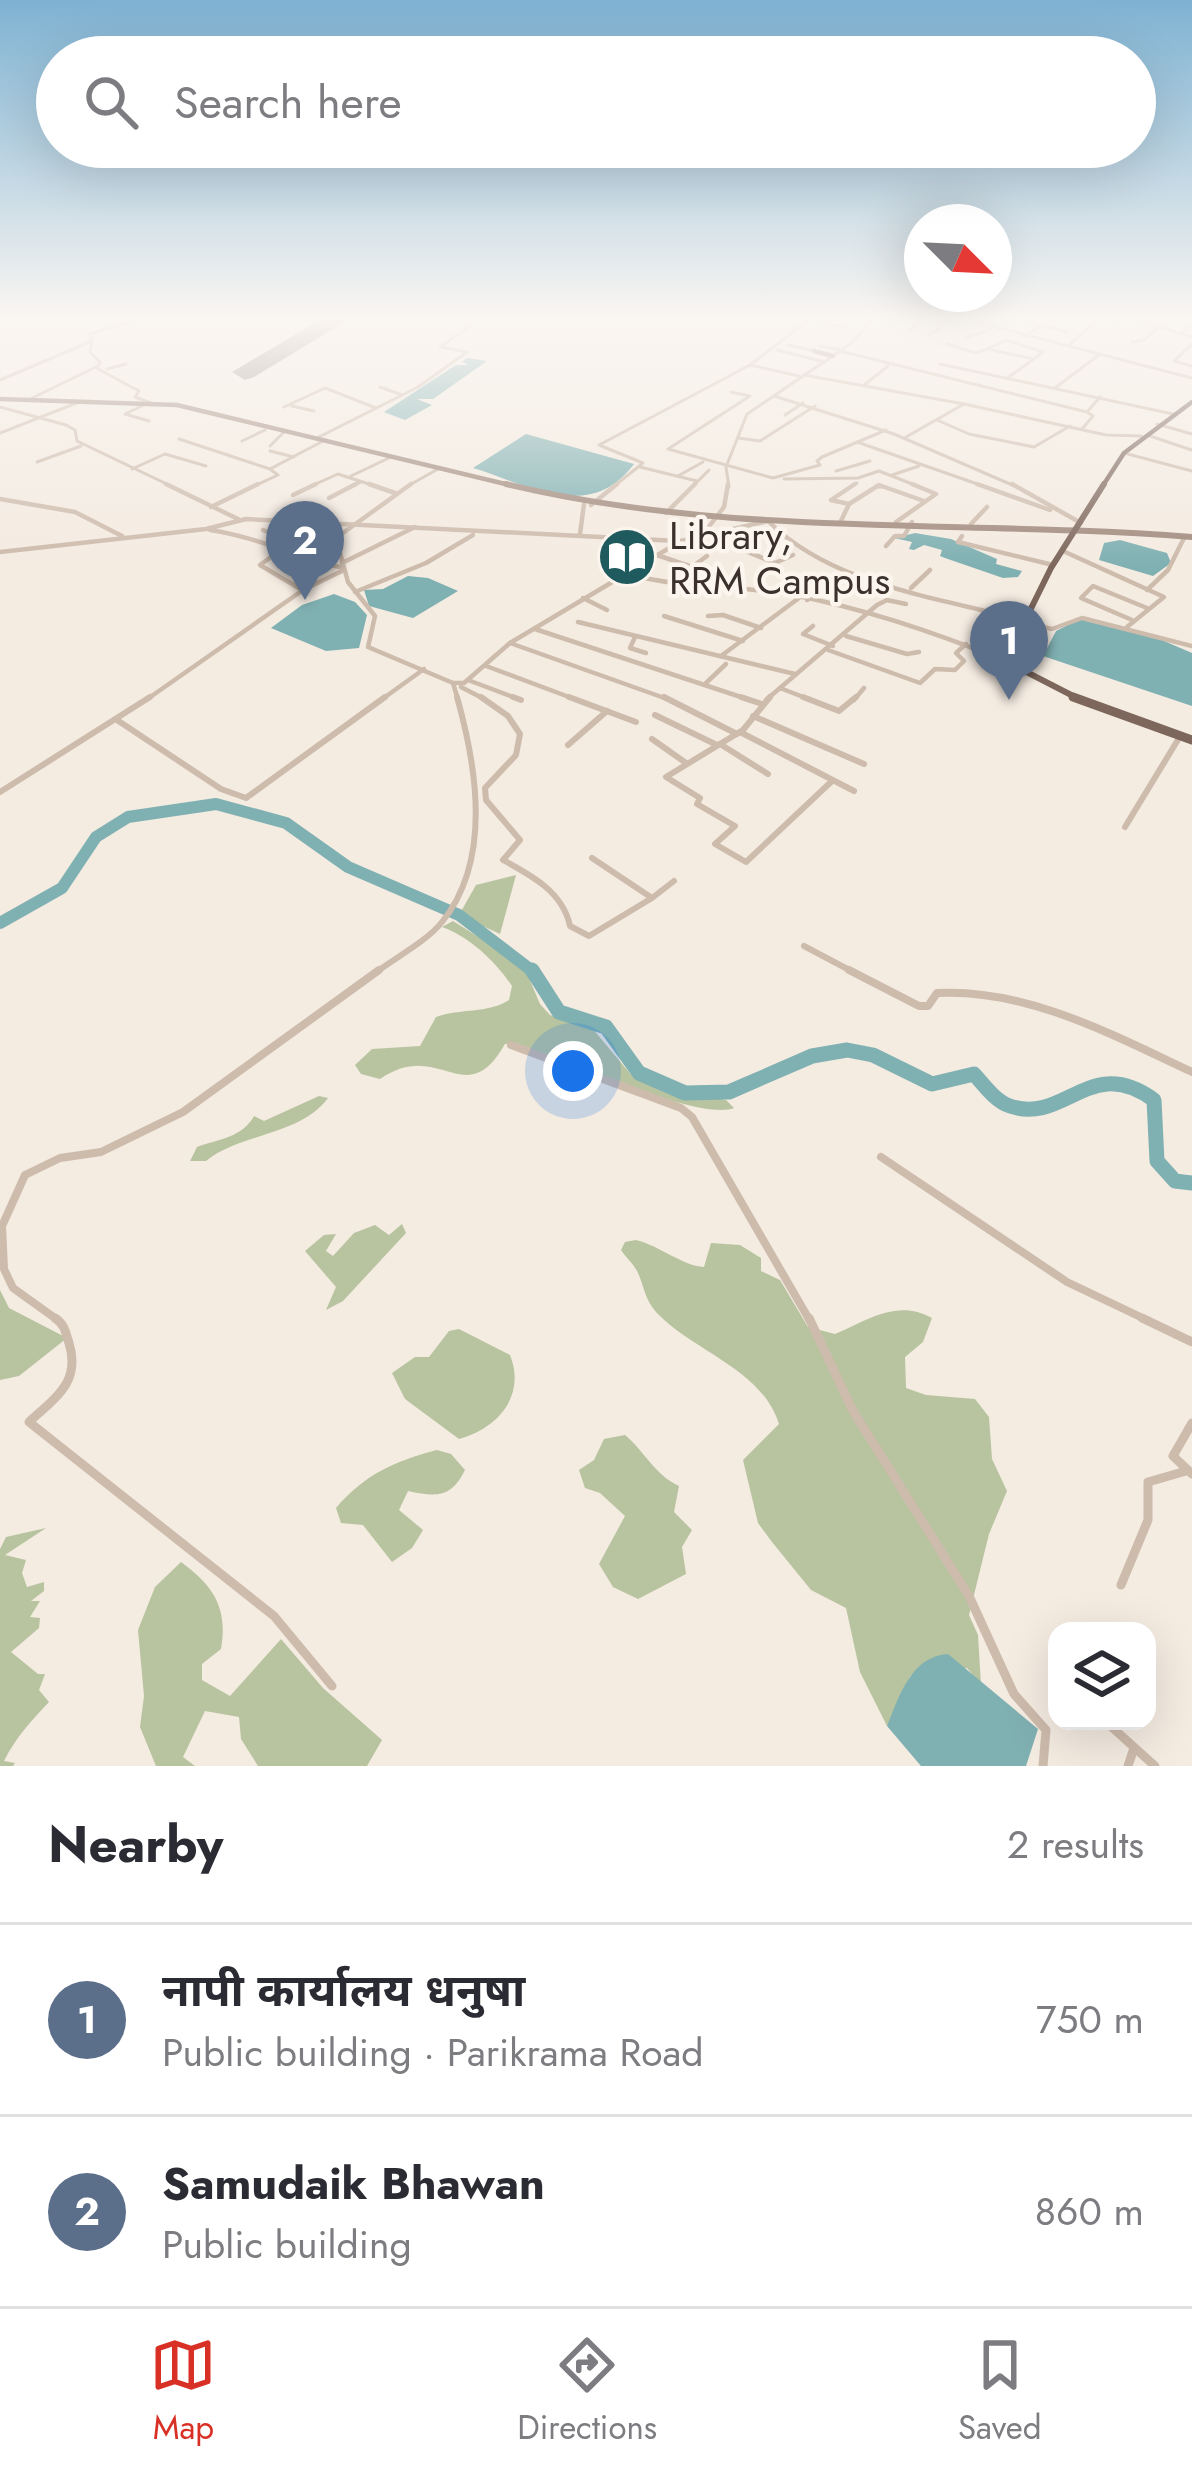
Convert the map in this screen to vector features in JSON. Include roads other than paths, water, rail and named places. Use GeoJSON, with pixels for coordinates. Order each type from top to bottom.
{"type":"FeatureCollection","features":[{"type":"Feature","properties":{"kind":"main road"},"geometry":{"type":"LineString","coordinates":[[94,402],[185,407],[587,505],[770,521],[1079,525],[1188,536]]}},
{"type":"Feature","properties":{"kind":"main road"},"geometry":{"type":"LineString","coordinates":[[1191,402],[1124,453],[1053,565],[1005,661],[1010,668],[1064,694],[1192,740]]}},
{"type":"Feature","properties":{"kind":"main road"},"geometry":{"type":"LineString","coordinates":[[1181,736],[1192,730]]}},
{"type":"Feature","properties":{"kind":"street"},"geometry":{"type":"LineString","coordinates":[[0,433],[78,402]]}},
{"type":"Feature","properties":{"kind":"street"},"geometry":{"type":"LineString","coordinates":[[294,402],[286,406],[314,411]]}},
{"type":"Feature","properties":{"kind":"street"},"geometry":{"type":"LineString","coordinates":[[362,402],[376,408]]}},
{"type":"Feature","properties":{"kind":"street"},"geometry":{"type":"LineString","coordinates":[[270,469],[388,402]]}},
{"type":"Feature","properties":{"kind":"street"},"geometry":{"type":"LineString","coordinates":[[580,534],[587,505],[643,463],[598,447],[681,402]]}},
{"type":"Feature","properties":{"kind":"street"},"geometry":{"type":"LineString","coordinates":[[741,402],[667,448],[773,478],[864,477],[878,471],[936,494],[896,522]]}},
{"type":"Feature","properties":{"kind":"street"},"geometry":{"type":"LineString","coordinates":[[705,536],[729,491],[727,467],[747,414],[764,402]]}},
{"type":"Feature","properties":{"kind":"street"},"geometry":{"type":"LineString","coordinates":[[955,402],[1082,429],[1142,435],[1192,450]]}},
{"type":"Feature","properties":{"kind":"street"},"geometry":{"type":"LineString","coordinates":[[1046,402],[1093,416],[1082,429]]}},
{"type":"Feature","properties":{"kind":"street"},"geometry":{"type":"LineString","coordinates":[[1087,412],[1096,402]]}},
{"type":"Feature","properties":{"kind":"street"},"geometry":{"type":"LineString","coordinates":[[1120,402],[1173,414]]}},
{"type":"Feature","properties":{"kind":"street"},"geometry":{"type":"LineString","coordinates":[[0,403],[75,430],[75,440],[84,445],[239,520],[272,524],[353,521],[476,533],[681,541],[770,521],[824,566],[1052,629],[1082,618],[1192,646]]}},
{"type":"Feature","properties":{"kind":"street"},"geometry":{"type":"LineString","coordinates":[[804,416],[788,414],[803,403],[906,437],[1009,483],[1079,525]]}},
{"type":"Feature","properties":{"kind":"street"},"geometry":{"type":"LineString","coordinates":[[148,421],[125,414],[150,404]]}},
{"type":"Feature","properties":{"kind":"street"},"geometry":{"type":"LineString","coordinates":[[906,437],[964,404]]}},
{"type":"Feature","properties":{"kind":"street"},"geometry":{"type":"LineString","coordinates":[[738,438],[760,442],[815,406]]}},
{"type":"Feature","properties":{"kind":"street"},"geometry":{"type":"LineString","coordinates":[[937,420],[969,434],[1034,447],[1070,426]]}},
{"type":"Feature","properties":{"kind":"street"},"geometry":{"type":"LineString","coordinates":[[1157,424],[1192,434]]}},
{"type":"Feature","properties":{"kind":"street"},"geometry":{"type":"LineString","coordinates":[[242,441],[265,430]]}},
{"type":"Feature","properties":{"kind":"street"},"geometry":{"type":"LineString","coordinates":[[773,478],[820,465],[817,460],[822,457],[886,430]]}},
{"type":"Feature","properties":{"kind":"street"},"geometry":{"type":"LineString","coordinates":[[284,432],[267,443],[294,457]]}},
{"type":"Feature","properties":{"kind":"street"},"geometry":{"type":"LineString","coordinates":[[179,439],[280,474],[211,507]]}},
{"type":"Feature","properties":{"kind":"street"},"geometry":{"type":"LineString","coordinates":[[856,442],[1050,510]]}},
{"type":"Feature","properties":{"kind":"street"},"geometry":{"type":"LineString","coordinates":[[37,462],[84,445]]}},
{"type":"Feature","properties":{"kind":"street"},"geometry":{"type":"LineString","coordinates":[[1124,453],[1192,471]]}},
{"type":"Feature","properties":{"kind":"street"},"geometry":{"type":"LineString","coordinates":[[132,470],[165,454],[206,466]]}},
{"type":"Feature","properties":{"kind":"street"},"geometry":{"type":"LineString","coordinates":[[348,478],[391,457]]}},
{"type":"Feature","properties":{"kind":"street"},"geometry":{"type":"LineString","coordinates":[[676,477],[706,460]]}},
{"type":"Feature","properties":{"kind":"street"},"geometry":{"type":"LineString","coordinates":[[836,471],[870,461]]}},
{"type":"Feature","properties":{"kind":"street"},"geometry":{"type":"LineString","coordinates":[[890,476],[922,465]]}},
{"type":"Feature","properties":{"kind":"street"},"geometry":{"type":"LineString","coordinates":[[640,467],[697,481]]}},
{"type":"Feature","properties":{"kind":"street"},"geometry":{"type":"LineString","coordinates":[[263,530],[315,542],[336,537],[353,521],[438,469]]}},
{"type":"Feature","properties":{"kind":"street"},"geometry":{"type":"LineString","coordinates":[[666,513],[709,470]]}},
{"type":"Feature","properties":{"kind":"street"},"geometry":{"type":"LineString","coordinates":[[849,470],[864,477]]}},
{"type":"Feature","properties":{"kind":"street"},"geometry":{"type":"LineString","coordinates":[[293,495],[338,474],[396,493]]}},
{"type":"Feature","properties":{"kind":"street"},"geometry":{"type":"LineString","coordinates":[[329,499],[361,482]]}},
{"type":"Feature","properties":{"kind":"street"},"geometry":{"type":"LineString","coordinates":[[849,504],[831,500],[855,484],[869,491]]}},
{"type":"Feature","properties":{"kind":"street"},"geometry":{"type":"LineString","coordinates":[[841,521],[849,504],[879,485],[924,500]]}},
{"type":"Feature","properties":{"kind":"street"},"geometry":{"type":"LineString","coordinates":[[0,499],[75,512],[122,536]]}},
{"type":"Feature","properties":{"kind":"street"},"geometry":{"type":"LineString","coordinates":[[971,524],[987,506]]}},
{"type":"Feature","properties":{"kind":"street"},"geometry":{"type":"LineString","coordinates":[[206,530],[239,520]]}},
{"type":"Feature","properties":{"kind":"street"},"geometry":{"type":"LineString","coordinates":[[886,546],[895,536],[904,536],[913,522]]}},
{"type":"Feature","properties":{"kind":"street"},"geometry":{"type":"LineString","coordinates":[[252,536],[272,524]]}},
{"type":"Feature","properties":{"kind":"street"},"geometry":{"type":"LineString","coordinates":[[0,793],[117,720],[303,590],[418,525]]}},
{"type":"Feature","properties":{"kind":"street"},"geometry":{"type":"LineString","coordinates":[[0,552],[206,530],[252,536],[276,548],[343,567]]}},
{"type":"Feature","properties":{"kind":"street"},"geometry":{"type":"LineString","coordinates":[[355,592],[426,563],[476,533]]}},
{"type":"Feature","properties":{"kind":"street"},"geometry":{"type":"LineString","coordinates":[[705,536],[775,563],[793,555]]}},
{"type":"Feature","properties":{"kind":"street"},"geometry":{"type":"LineString","coordinates":[[962,536],[958,542],[1053,565]]}},
{"type":"Feature","properties":{"kind":"street"},"geometry":{"type":"LineString","coordinates":[[1147,590],[1168,569],[1188,536]]}},
{"type":"Feature","properties":{"kind":"street"},"geometry":{"type":"LineString","coordinates":[[336,537],[355,592],[375,616],[368,647],[460,685],[500,710],[520,738],[519,749],[480,795]]}},
{"type":"Feature","properties":{"kind":"street"},"geometry":{"type":"LineString","coordinates":[[287,539],[260,565],[303,590]]}},
{"type":"Feature","properties":{"kind":"street"},"geometry":{"type":"LineString","coordinates":[[460,685],[510,644],[681,541]]}},
{"type":"Feature","properties":{"kind":"street"},"geometry":{"type":"LineString","coordinates":[[1063,550],[1164,597],[1127,627]]}},
{"type":"Feature","properties":{"kind":"street"},"geometry":{"type":"LineString","coordinates":[[325,563],[340,555]]}},
{"type":"Feature","properties":{"kind":"street"},"geometry":{"type":"LineString","coordinates":[[657,555],[692,567],[707,556]]}},
{"type":"Feature","properties":{"kind":"street"},"geometry":{"type":"LineString","coordinates":[[911,588],[930,570]]}},
{"type":"Feature","properties":{"kind":"street"},"geometry":{"type":"LineString","coordinates":[[628,574],[656,582],[803,599],[966,644],[1005,661]]}},
{"type":"Feature","properties":{"kind":"street"},"geometry":{"type":"LineString","coordinates":[[721,656],[832,584]]}},
{"type":"Feature","properties":{"kind":"street"},"geometry":{"type":"LineString","coordinates":[[1132,620],[1082,598],[1093,586],[1147,608]]}},
{"type":"Feature","properties":{"kind":"street"},"geometry":{"type":"LineString","coordinates":[[583,598],[607,610]]}},
{"type":"Feature","properties":{"kind":"street"},"geometry":{"type":"LineString","coordinates":[[832,782],[782,834],[746,862],[715,844],[735,826],[697,804],[700,798],[665,777],[739,733],[762,704],[884,600],[906,604]]}},
{"type":"Feature","properties":{"kind":"street"},"geometry":{"type":"LineString","coordinates":[[708,616],[723,615],[761,628]]}},
{"type":"Feature","properties":{"kind":"street"},"geometry":{"type":"LineString","coordinates":[[664,616],[743,641]]}},
{"type":"Feature","properties":{"kind":"street"},"geometry":{"type":"LineString","coordinates":[[578,622],[796,674]]}},
{"type":"Feature","properties":{"kind":"street"},"geometry":{"type":"LineString","coordinates":[[813,626],[803,634],[920,683],[934,668],[955,670],[964,661],[956,653],[966,644]]}},
{"type":"Feature","properties":{"kind":"street"},"geometry":{"type":"LineString","coordinates":[[535,628],[762,704]]}},
{"type":"Feature","properties":{"kind":"street"},"geometry":{"type":"LineString","coordinates":[[846,636],[907,654],[919,652]]}},
{"type":"Feature","properties":{"kind":"street"},"geometry":{"type":"LineString","coordinates":[[635,637],[630,648],[646,653]]}},
{"type":"Feature","properties":{"kind":"street"},"geometry":{"type":"LineString","coordinates":[[510,644],[612,683],[667,698],[854,791]]}},
{"type":"Feature","properties":{"kind":"street"},"geometry":{"type":"LineString","coordinates":[[706,682],[726,664]]}},
{"type":"Feature","properties":{"kind":"street"},"geometry":{"type":"LineString","coordinates":[[486,666],[636,722]]}},
{"type":"Feature","properties":{"kind":"street"},"geometry":{"type":"LineString","coordinates":[[117,720],[209,782],[246,797],[346,730],[424,669]]}},
{"type":"Feature","properties":{"kind":"street"},"geometry":{"type":"LineString","coordinates":[[460,685],[521,700]]}},
{"type":"Feature","properties":{"kind":"street"},"geometry":{"type":"LineString","coordinates":[[332,1686],[274,1616],[29,1422],[69,1384],[74,1360],[63,1324],[8,1280],[2,1226],[16,1189],[36,1167],[101,1152],[183,1112],[439,926],[460,898],[468,874],[480,795],[460,685]]}},
{"type":"Feature","properties":{"kind":"street"},"geometry":{"type":"LineString","coordinates":[[780,688],[839,710],[845,710],[864,688]]}},
{"type":"Feature","properties":{"kind":"street"},"geometry":{"type":"LineString","coordinates":[[568,745],[608,710]]}},
{"type":"Feature","properties":{"kind":"street"},"geometry":{"type":"LineString","coordinates":[[655,715],[768,774]]}},
{"type":"Feature","properties":{"kind":"street"},"geometry":{"type":"LineString","coordinates":[[753,716],[789,727],[816,745],[864,764]]}},
{"type":"Feature","properties":{"kind":"street"},"geometry":{"type":"LineString","coordinates":[[1125,827],[1181,736]]}},
{"type":"Feature","properties":{"kind":"street"},"geometry":{"type":"LineString","coordinates":[[652,739],[686,763]]}},
{"type":"Feature","properties":{"kind":"street"},"geometry":{"type":"LineString","coordinates":[[480,795],[520,840],[503,860],[562,904],[576,932],[596,934],[674,881]]}},
{"type":"Feature","properties":{"kind":"street"},"geometry":{"type":"LineString","coordinates":[[592,858],[652,898]]}},
{"type":"Feature","properties":{"kind":"street"},"geometry":{"type":"LineString","coordinates":[[804,946],[919,1006],[928,1006],[937,993],[946,991],[1006,1000],[1088,1026],[1192,1072]]}},
{"type":"Feature","properties":{"kind":"street"},"geometry":{"type":"LineString","coordinates":[[511,1045],[681,1108],[692,1117],[819,1336],[853,1411],[969,1596],[1014,1694],[1046,1730],[1043,1766]]}},
{"type":"Feature","properties":{"kind":"street"},"geometry":{"type":"LineString","coordinates":[[880,1157],[1066,1282],[1192,1342]]}},
{"type":"Feature","properties":{"kind":"street"},"geometry":{"type":"LineString","coordinates":[[1189,1472],[1173,1456],[1192,1423]]}},
{"type":"Feature","properties":{"kind":"street"},"geometry":{"type":"LineString","coordinates":[[1121,1586],[1148,1520],[1148,1482],[1189,1472]]}},
{"type":"Feature","properties":{"kind":"street"},"geometry":{"type":"LineString","coordinates":[[1113,1730],[1155,1766]]}},
{"type":"Feature","properties":{"kind":"street"},"geometry":{"type":"LineString","coordinates":[[1128,1766],[1133,1751]]}},
{"type":"Feature","properties":{"kind":"water"},"geometry":{"type":"Polygon","coordinates":[[[399,402],[432,405],[405,420],[384,412],[399,402]]]}},
{"type":"Feature","properties":{"kind":"water"},"geometry":{"type":"Polygon","coordinates":[[[526,434],[634,464],[616,482],[578,496],[536,490],[473,468],[526,434]]]}},
{"type":"Feature","properties":{"kind":"water"},"geometry":{"type":"Polygon","coordinates":[[[915,533],[951,539],[997,559],[996,564],[1022,571],[1018,577],[1003,578],[940,556],[942,550],[924,545],[909,549],[912,542],[894,538],[915,533]]]}},
{"type":"Feature","properties":{"kind":"water"},"geometry":{"type":"Polygon","coordinates":[[[1120,540],[1167,553],[1171,563],[1153,576],[1099,560],[1104,543],[1120,540]]]}},
{"type":"Feature","properties":{"kind":"water"},"geometry":{"type":"Polygon","coordinates":[[[408,576],[428,578],[458,591],[413,618],[369,606],[364,590],[383,589],[408,576]]]}},
{"type":"Feature","properties":{"kind":"water"},"geometry":{"type":"Polygon","coordinates":[[[334,594],[355,602],[367,615],[359,648],[326,651],[271,628],[302,605],[334,594]]]}},
{"type":"Feature","properties":{"kind":"water"},"geometry":{"type":"Polygon","coordinates":[[[1080,619],[1150,635],[1192,653],[1192,706],[1043,656],[1056,631],[1080,619]]]}},
{"type":"Feature","properties":{"kind":"water"},"geometry":{"type":"Polygon","coordinates":[[[948,1654],[1038,1729],[1026,1766],[921,1766],[887,1726],[916,1670],[935,1656],[948,1654]]]}},
{"type":"Feature","properties":{"kind":"waterway"},"geometry":{"type":"LineString","coordinates":[[0,923],[62,888],[96,837],[128,817],[216,804],[286,823],[348,867],[459,915],[533,971]]}},
{"type":"Feature","properties":{"kind":"waterway"},"geometry":{"type":"LineString","coordinates":[[533,971],[559,1012],[606,1027],[639,1073],[685,1093],[729,1092],[812,1056],[847,1050],[873,1055],[932,1084],[974,1074],[999,1100],[1029,1109],[1095,1086],[1132,1088],[1154,1100],[1157,1161],[1175,1181],[1192,1183]]}},
{"type":"Feature","properties":{"kind":"place","name":"Library, RRM Campus"},"geometry":{"type":"Point","coordinates":[627,557]}},
{"type":"Feature","properties":{"kind":"place","name":"Samudaik Bhawan"},"geometry":{"type":"Point","coordinates":[305,600]}},
{"type":"Feature","properties":{"kind":"place","name":"नापी कार्यालय धनुषा"},"geometry":{"type":"Point","coordinates":[1009,700]}}]}
